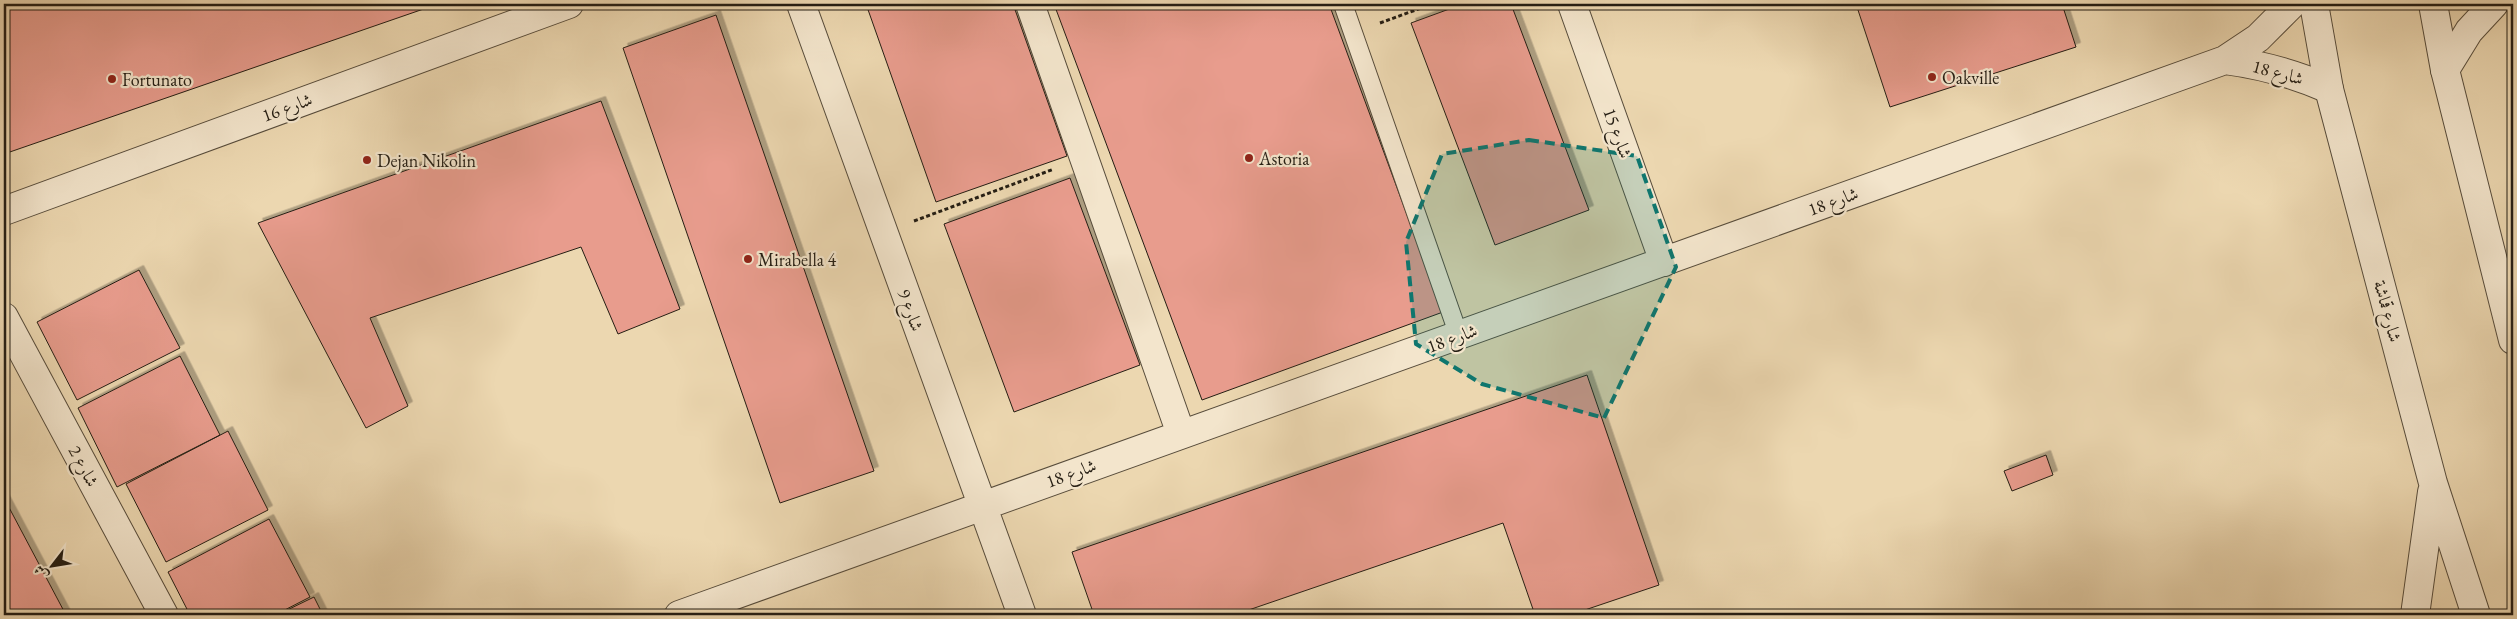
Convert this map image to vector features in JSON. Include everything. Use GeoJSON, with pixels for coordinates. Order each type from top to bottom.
{"type":"FeatureCollection","features":[{"type":"Feature","properties":{"kind":"street","name":"شارع 16"},"geometry":{"type":"LineString","coordinates":[[4,211],[570,4]]}},
{"type":"Feature","properties":{"kind":"street","name":"شارع 9"},"geometry":{"type":"LineString","coordinates":[[801,4],[1022,615]]}},
{"type":"Feature","properties":{"kind":"street"},"geometry":{"type":"LineString","coordinates":[[1030,4],[1181,434]]}},
{"type":"Feature","properties":{"kind":"street","name":"شارع 15"},"geometry":{"type":"LineString","coordinates":[[1572,4],[1664,262]]}},
{"type":"Feature","properties":{"kind":"street","name":"شارع 18"},"geometry":{"type":"LineString","coordinates":[[679,615],[2225,60],[2258,38],[2292,4]]}},
{"type":"Feature","properties":{"kind":"street","name":"شارع قماشة"},"geometry":{"type":"LineString","coordinates":[[2314,4],[2330,89],[2433,483],[2476,615]]}},
{"type":"Feature","properties":{"kind":"street"},"geometry":{"type":"LineString","coordinates":[[2433,4],[2445,70],[2513,340]]}},
{"type":"Feature","properties":{"kind":"street"},"geometry":{"type":"LineString","coordinates":[[2445,70],[2469,31],[2494,4]]}},
{"type":"Feature","properties":{"kind":"street","name":"شارع 18"},"geometry":{"type":"LineString","coordinates":[[2225,60],[2262,65],[2296,74],[2330,89]]}},
{"type":"Feature","properties":{"kind":"street","name":"شارع 2"},"geometry":{"type":"LineString","coordinates":[[4,317],[164,615]]}},
{"type":"Feature","properties":{"kind":"street"},"geometry":{"type":"LineString","coordinates":[[2415,615],[2433,483]]}},
{"type":"Feature","properties":{"kind":"lane"},"geometry":{"type":"LineString","coordinates":[[1343,4],[1459,336]]}},
{"type":"Feature","properties":{"kind":"path"},"geometry":{"type":"LineString","coordinates":[[1353,32],[1432,4]]}},
{"type":"Feature","properties":{"kind":"path"},"geometry":{"type":"LineString","coordinates":[[883,232],[1084,158]]}},
{"type":"Feature","properties":{"kind":"highlighted area"},"geometry":{"type":"Polygon","coordinates":[[[1529,140],[1637,156],[1676,267],[1604,418],[1482,384],[1416,344],[1406,242],[1442,154],[1529,140]]]}},
{"type":"Feature","properties":{"kind":"building","name":"Fortunato"},"geometry":{"type":"Polygon","coordinates":[[[4,4],[438,4],[4,154],[4,4]]]}},
{"type":"Feature","properties":{"kind":"building"},"geometry":{"type":"Polygon","coordinates":[[[866,4],[1013,4],[1067,156],[936,202],[866,4]]]}},
{"type":"Feature","properties":{"kind":"building","name":"Astoria"},"geometry":{"type":"Polygon","coordinates":[[[1054,4],[1329,4],[1443,312],[1202,400],[1054,4]]]}},
{"type":"Feature","properties":{"kind":"building"},"geometry":{"type":"Polygon","coordinates":[[[1463,4],[1511,4],[1589,210],[1495,245],[1411,23],[1463,4]]]}},
{"type":"Feature","properties":{"kind":"building","name":"Oakville"},"geometry":{"type":"Polygon","coordinates":[[[1856,4],[2062,4],[2076,47],[1890,107],[1856,4]]]}},
{"type":"Feature","properties":{"kind":"building","name":"Mirabella 4"},"geometry":{"type":"Polygon","coordinates":[[[716,15],[874,471],[780,503],[623,48],[716,15]]]}},
{"type":"Feature","properties":{"kind":"building"},"geometry":{"type":"Polygon","coordinates":[[[601,101],[680,309],[618,334],[581,247],[370,318],[408,406],[366,428],[258,223],[601,101]]]}},
{"type":"Feature","properties":{"kind":"building"},"geometry":{"type":"Polygon","coordinates":[[[1070,178],[1140,365],[1014,412],[944,224],[1070,178]]]}},
{"type":"Feature","properties":{"kind":"building"},"geometry":{"type":"Polygon","coordinates":[[[139,270],[180,348],[77,400],[37,322],[139,270]]]}},
{"type":"Feature","properties":{"kind":"building"},"geometry":{"type":"Polygon","coordinates":[[[180,356],[220,435],[117,487],[78,408],[180,356]]]}},
{"type":"Feature","properties":{"kind":"building"},"geometry":{"type":"Polygon","coordinates":[[[1587,375],[1659,585],[1570,615],[1535,615],[1503,523],[1234,615],[1094,615],[1072,552],[1587,375]]]}},
{"type":"Feature","properties":{"kind":"building"},"geometry":{"type":"Polygon","coordinates":[[[228,431],[268,510],[166,562],[126,484],[228,431]]]}},
{"type":"Feature","properties":{"kind":"building"},"geometry":{"type":"Polygon","coordinates":[[[2046,455],[2053,475],[2012,491],[2004,471],[2046,455]]]}},
{"type":"Feature","properties":{"kind":"building"},"geometry":{"type":"Polygon","coordinates":[[[4,498],[66,615],[4,615],[4,498]]]}},
{"type":"Feature","properties":{"kind":"building"},"geometry":{"type":"Polygon","coordinates":[[[269,519],[310,597],[275,615],[190,615],[168,572],[269,519]]]}},
{"type":"Feature","properties":{"kind":"building"},"geometry":{"type":"Polygon","coordinates":[[[314,597],[323,615],[277,615],[314,597]]]}},
{"type":"Feature","properties":{"kind":"place","name":"Oakville"},"geometry":{"type":"Point","coordinates":[1932,77]}},
{"type":"Feature","properties":{"kind":"place","name":"Fortunato"},"geometry":{"type":"Point","coordinates":[112,79]}},
{"type":"Feature","properties":{"kind":"place","name":"Astoria"},"geometry":{"type":"Point","coordinates":[1249,158]}},
{"type":"Feature","properties":{"kind":"place","name":"Dejan Nikolin"},"geometry":{"type":"Point","coordinates":[367,160]}},
{"type":"Feature","properties":{"kind":"place","name":"Mirabella 4"},"geometry":{"type":"Point","coordinates":[748,259]}}]}
